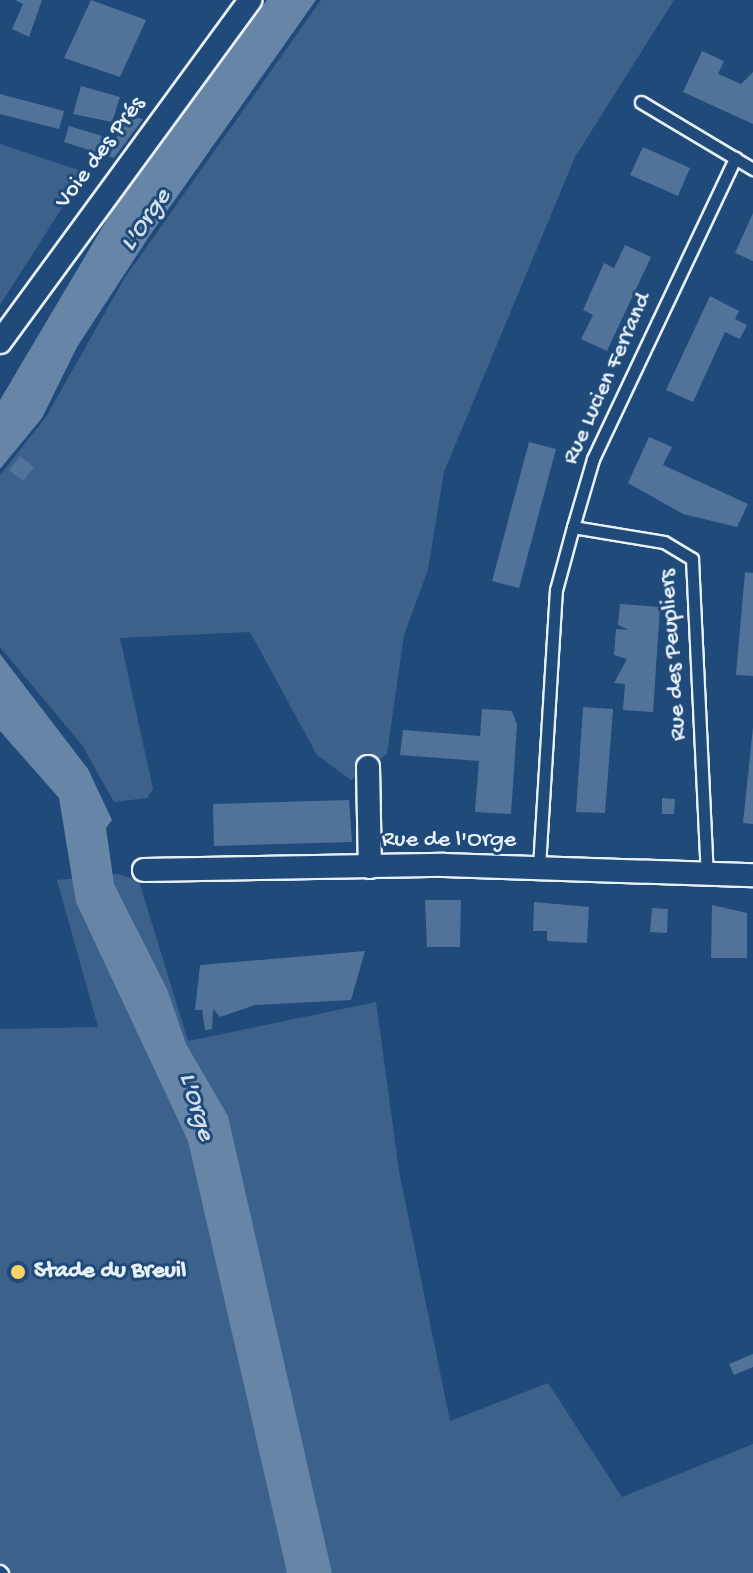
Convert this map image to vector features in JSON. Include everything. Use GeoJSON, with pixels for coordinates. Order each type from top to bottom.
{"type":"FeatureCollection","features":[{"type":"Feature","properties":{"kind":"street","name":"Voie des Prés"},"geometry":{"type":"LineString","coordinates":[[0,342],[250,0]]}},
{"type":"Feature","properties":{"kind":"street"},"geometry":{"type":"LineString","coordinates":[[368,767],[370,867]]}},
{"type":"Feature","properties":{"kind":"street","name":"Rue de l'Orge"},"geometry":{"type":"LineString","coordinates":[[144,870],[539,867],[753,875]]}},
{"type":"Feature","properties":{"kind":"lane"},"geometry":{"type":"LineString","coordinates":[[641,102],[753,169]]}},
{"type":"Feature","properties":{"kind":"lane","name":"Rue Lucien Ferrand"},"geometry":{"type":"LineString","coordinates":[[539,867],[556,590],[573,527],[593,459],[735,158]]}},
{"type":"Feature","properties":{"kind":"lane","name":"Rue des Peupliers"},"geometry":{"type":"LineString","coordinates":[[573,527],[664,542],[692,559],[707,874]]}},
{"type":"Feature","properties":{"kind":"shaded area"},"geometry":{"type":"Polygon","coordinates":[[[321,0],[674,0],[575,157],[444,472],[428,570],[404,635],[387,754],[351,780],[317,755],[250,632],[120,638],[153,789],[147,798],[114,802],[82,745],[0,647],[0,475],[46,417],[124,279],[321,0]]]}},
{"type":"Feature","properties":{"kind":"shaded area"},"geometry":{"type":"Polygon","coordinates":[[[0,144],[85,172],[0,305],[0,144]]]}},
{"type":"Feature","properties":{"kind":"shaded area"},"geometry":{"type":"Polygon","coordinates":[[[119,874],[139,881],[188,1041],[376,1002],[399,1171],[450,1421],[548,1383],[622,1497],[753,1444],[753,1573],[0,1573],[0,1029],[98,1027],[57,880],[119,874]]]}},
{"type":"Feature","properties":{"kind":"water","name":"L'Orge"},"geometry":{"type":"Polygon","coordinates":[[[267,0],[316,0],[150,235],[77,347],[42,418],[0,469],[0,400],[122,194],[267,0]]]}},
{"type":"Feature","properties":{"kind":"water","name":"L'Orge"},"geometry":{"type":"Polygon","coordinates":[[[0,654],[88,769],[112,820],[106,828],[114,884],[167,989],[186,1044],[228,1116],[332,1573],[287,1573],[188,1141],[76,902],[59,798],[0,731],[0,654]]]}},
{"type":"Feature","properties":{"kind":"building"},"geometry":{"type":"Polygon","coordinates":[[[15,0],[42,0],[29,37],[12,29],[23,4],[15,0]]]}},
{"type":"Feature","properties":{"kind":"building"},"geometry":{"type":"Polygon","coordinates":[[[91,0],[146,20],[120,77],[64,58],[91,0]]]}},
{"type":"Feature","properties":{"kind":"building"},"geometry":{"type":"Polygon","coordinates":[[[702,51],[724,61],[718,74],[741,84],[753,72],[753,124],[683,92],[702,51]]]}},
{"type":"Feature","properties":{"kind":"building"},"geometry":{"type":"Polygon","coordinates":[[[81,86],[120,97],[112,122],[73,114],[81,86]]]}},
{"type":"Feature","properties":{"kind":"building"},"geometry":{"type":"Polygon","coordinates":[[[0,94],[64,111],[59,129],[0,114],[0,94]]]}},
{"type":"Feature","properties":{"kind":"building"},"geometry":{"type":"Polygon","coordinates":[[[131,116],[143,119],[114,158],[64,142],[69,126],[115,140],[131,116]]]}},
{"type":"Feature","properties":{"kind":"building"},"geometry":{"type":"Polygon","coordinates":[[[643,147],[690,168],[678,196],[630,175],[643,147]]]}},
{"type":"Feature","properties":{"kind":"building"},"geometry":{"type":"Polygon","coordinates":[[[753,213],[753,261],[735,253],[753,213]]]}},
{"type":"Feature","properties":{"kind":"building"},"geometry":{"type":"Polygon","coordinates":[[[625,245],[651,257],[607,351],[581,339],[593,315],[583,310],[604,263],[614,268],[625,245]]]}},
{"type":"Feature","properties":{"kind":"building"},"geometry":{"type":"Polygon","coordinates":[[[710,296],[739,311],[735,319],[747,325],[740,339],[725,332],[693,402],[666,390],[710,296]]]}},
{"type":"Feature","properties":{"kind":"building"},"geometry":{"type":"Polygon","coordinates":[[[649,437],[672,447],[663,465],[748,504],[737,527],[683,514],[628,483],[649,437]]]}},
{"type":"Feature","properties":{"kind":"building"},"geometry":{"type":"Polygon","coordinates":[[[529,442],[556,449],[519,588],[492,581],[529,442]]]}},
{"type":"Feature","properties":{"kind":"building"},"geometry":{"type":"Polygon","coordinates":[[[20,456],[34,467],[23,481],[9,470],[20,456]]]}},
{"type":"Feature","properties":{"kind":"building"},"geometry":{"type":"Polygon","coordinates":[[[745,572],[753,573],[753,676],[736,675],[745,572]]]}},
{"type":"Feature","properties":{"kind":"building"},"geometry":{"type":"Polygon","coordinates":[[[620,604],[660,607],[653,712],[623,710],[625,684],[614,683],[627,659],[614,655],[616,629],[629,630],[618,625],[620,604]]]}},
{"type":"Feature","properties":{"kind":"building"},"geometry":{"type":"Polygon","coordinates":[[[583,707],[613,709],[605,813],[576,812],[583,707]]]}},
{"type":"Feature","properties":{"kind":"building"},"geometry":{"type":"Polygon","coordinates":[[[482,709],[512,711],[517,725],[511,814],[475,812],[479,761],[400,755],[403,730],[480,736],[482,709]]]}},
{"type":"Feature","properties":{"kind":"building"},"geometry":{"type":"Polygon","coordinates":[[[753,727],[753,824],[743,823],[753,727]]]}},
{"type":"Feature","properties":{"kind":"building"},"geometry":{"type":"Polygon","coordinates":[[[662,798],[675,799],[674,814],[662,814],[662,798]]]}},
{"type":"Feature","properties":{"kind":"building"},"geometry":{"type":"Polygon","coordinates":[[[349,800],[352,842],[214,846],[213,804],[349,800]]]}},
{"type":"Feature","properties":{"kind":"building"},"geometry":{"type":"Polygon","coordinates":[[[425,900],[461,900],[460,947],[427,947],[425,900]]]}},
{"type":"Feature","properties":{"kind":"building"},"geometry":{"type":"Polygon","coordinates":[[[534,902],[589,907],[587,943],[547,941],[547,931],[533,931],[534,902]]]}},
{"type":"Feature","properties":{"kind":"building"},"geometry":{"type":"Polygon","coordinates":[[[712,905],[747,913],[747,958],[711,958],[712,905]]]}},
{"type":"Feature","properties":{"kind":"building"},"geometry":{"type":"Polygon","coordinates":[[[652,908],[668,909],[667,933],[650,932],[652,908]]]}},
{"type":"Feature","properties":{"kind":"building"},"geometry":{"type":"Polygon","coordinates":[[[365,951],[351,1000],[255,1005],[220,1017],[213,1009],[212,1029],[205,1030],[202,1010],[195,1010],[200,965],[365,951]]]}},
{"type":"Feature","properties":{"kind":"building"},"geometry":{"type":"Polygon","coordinates":[[[753,1354],[753,1367],[734,1375],[729,1364],[753,1354]]]}},
{"type":"Feature","properties":{"kind":"place","name":"Stade du Breuil"},"geometry":{"type":"Point","coordinates":[18,1272]}}]}
